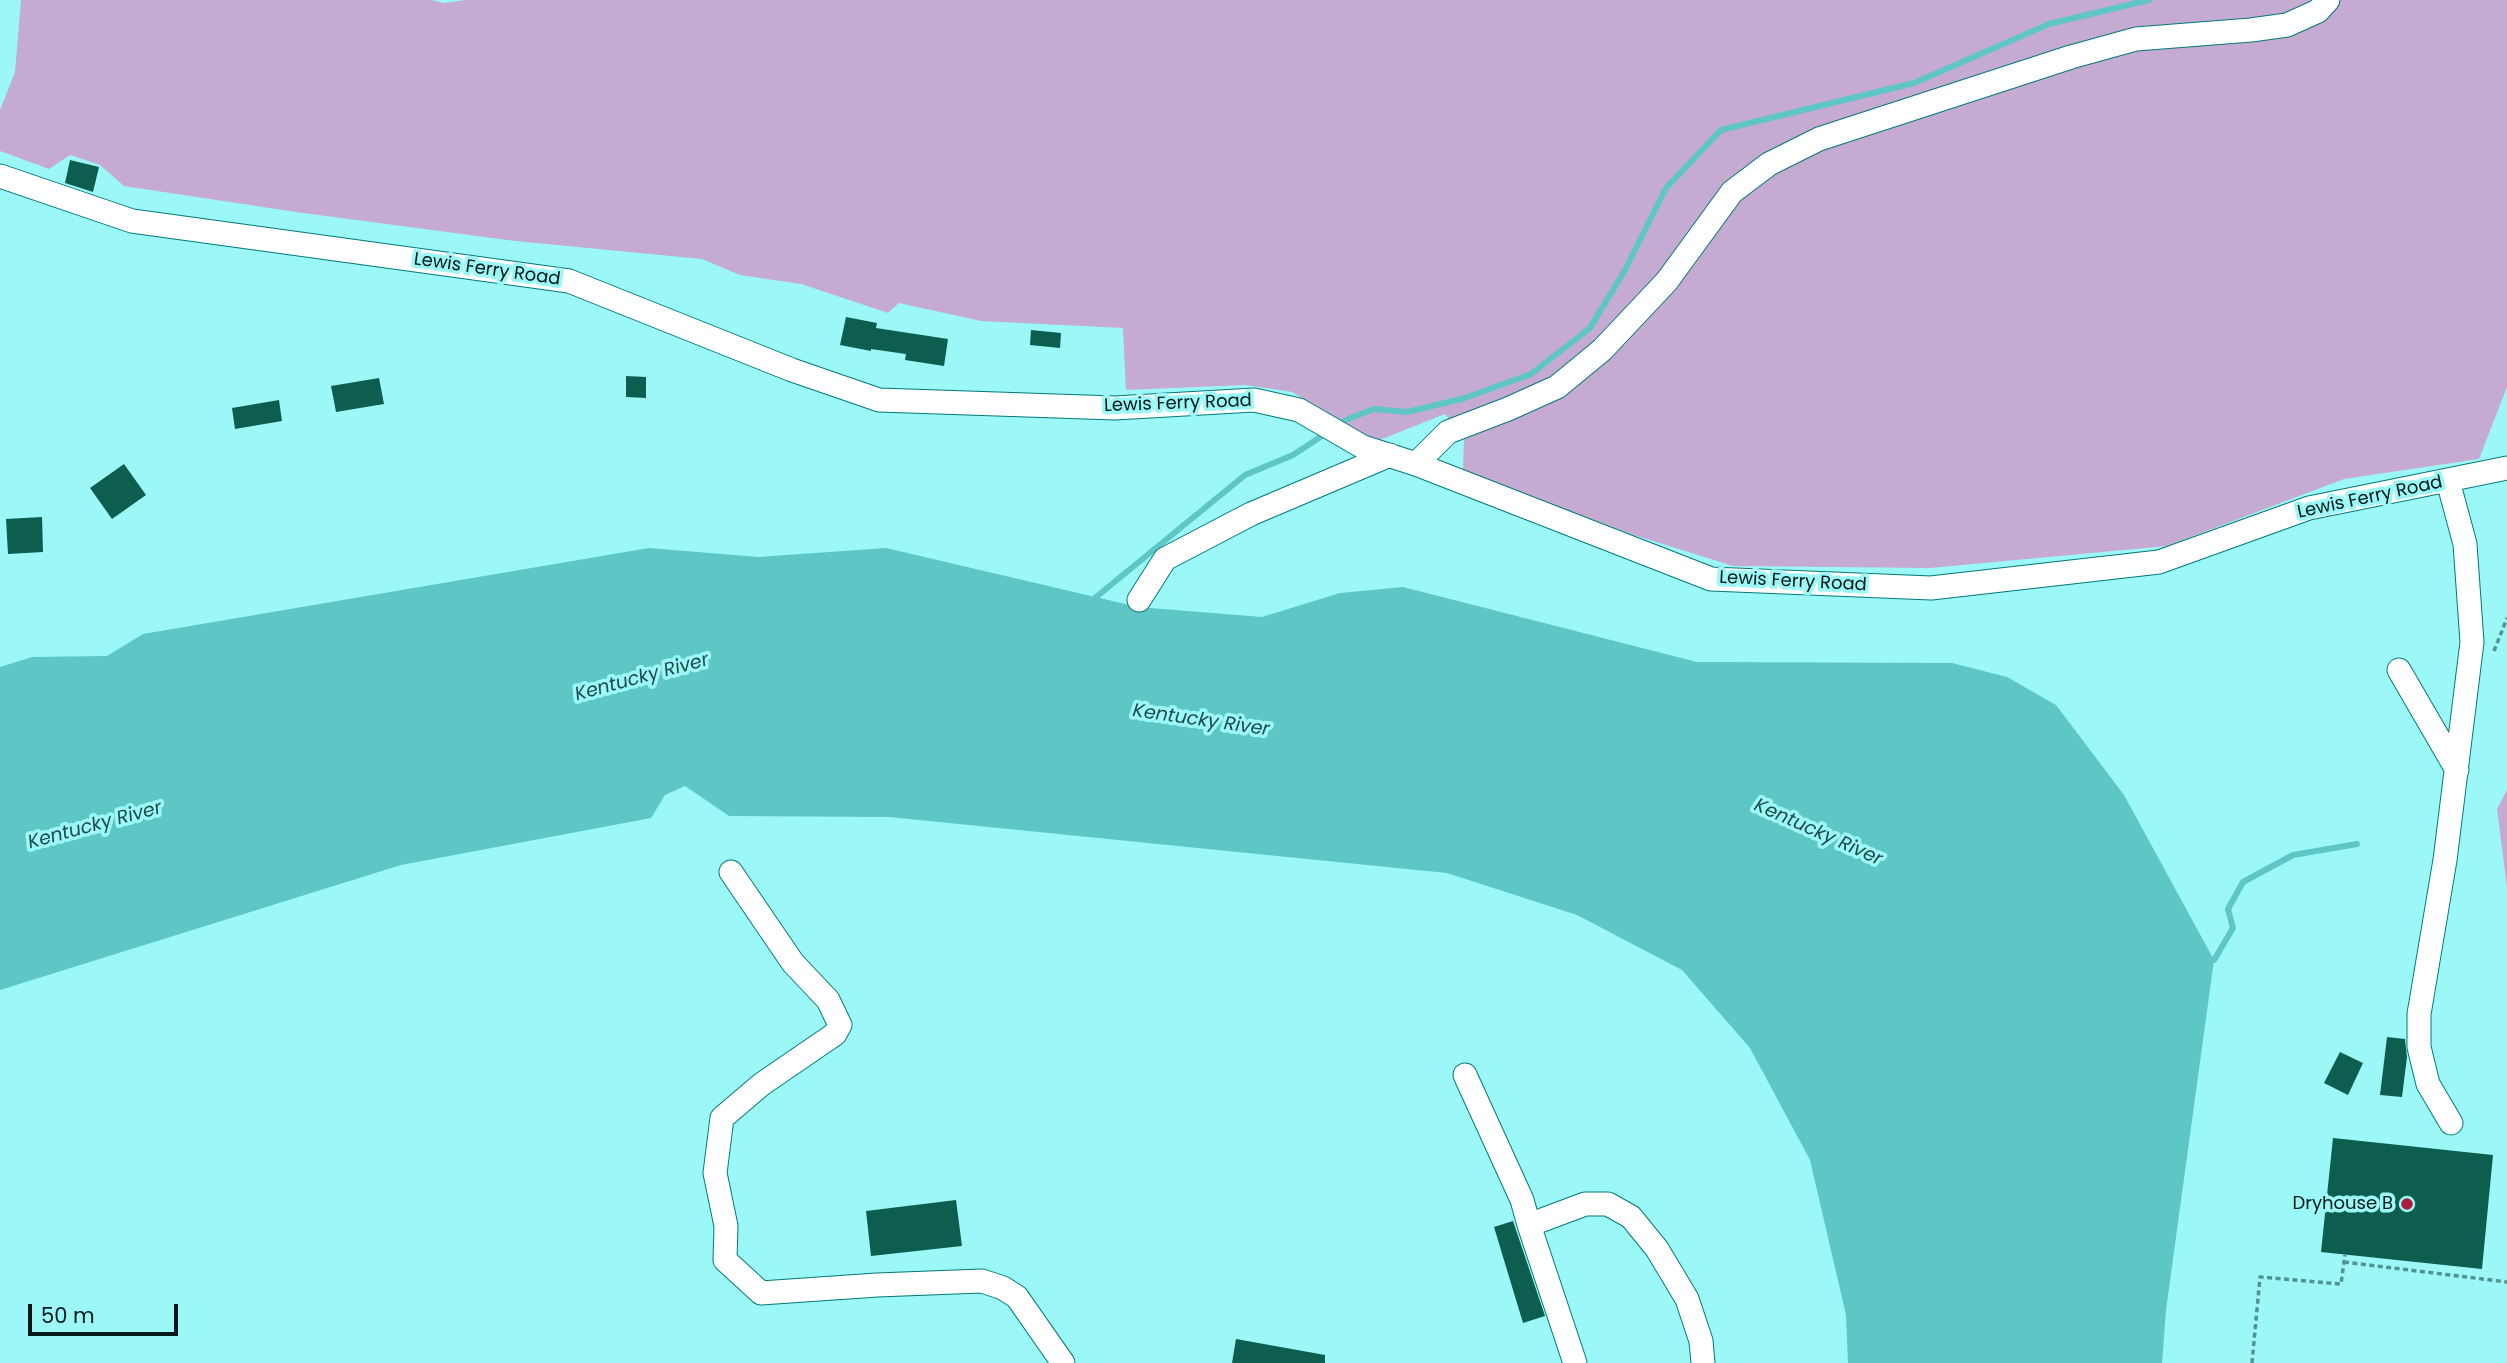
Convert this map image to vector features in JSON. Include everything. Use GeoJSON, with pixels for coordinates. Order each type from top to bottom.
{"type":"FeatureCollection","features":[{"type":"Feature","properties":{"kind":"street"},"geometry":{"type":"LineString","coordinates":[[1416,464],[1448,432],[1557,387],[1602,350],[1667,281],[1731,192],[1769,164],[1819,139],[2071,57],[2136,39],[2287,25],[2318,11],[2329,0]]}},
{"type":"Feature","properties":{"kind":"street","name":"Lewis Ferry Road"},"geometry":{"type":"LineString","coordinates":[[0,176],[132,221],[569,281],[792,370],[879,400],[1115,408],[1254,400],[1298,410],[1363,447],[1416,464],[1711,579],[1931,588],[2159,562],[2309,508],[2507,468]]}},
{"type":"Feature","properties":{"kind":"street"},"geometry":{"type":"LineString","coordinates":[[1139,600],[1165,559],[1251,514],[1390,456]]}},
{"type":"Feature","properties":{"kind":"street"},"geometry":{"type":"LineString","coordinates":[[2448,481],[2465,544],[2472,621],[2470,669],[2445,860],[2419,1014],[2419,1047],[2428,1084],[2451,1123]]}},
{"type":"Feature","properties":{"kind":"street"},"geometry":{"type":"LineString","coordinates":[[2399,670],[2457,770]]}},
{"type":"Feature","properties":{"kind":"street"},"geometry":{"type":"LineString","coordinates":[[731,872],[793,963],[828,1000],[840,1025],[835,1034],[762,1084],[722,1118],[715,1172],[726,1226],[725,1260],[761,1293],[982,1281],[1003,1288],[1017,1297],[1063,1363]]}},
{"type":"Feature","properties":{"kind":"street"},"geometry":{"type":"LineString","coordinates":[[1465,1075],[1522,1200],[1575,1363]]}},
{"type":"Feature","properties":{"kind":"street"},"geometry":{"type":"LineString","coordinates":[[1529,1226],[1585,1204],[1608,1204],[1630,1217],[1657,1249],[1686,1299],[1701,1341],[1703,1363]]}},
{"type":"Feature","properties":{"kind":"path"},"geometry":{"type":"LineString","coordinates":[[2252,1363],[2260,1277],[2341,1284],[2345,1255]]}},
{"type":"Feature","properties":{"kind":"path"},"geometry":{"type":"LineString","coordinates":[[2344,1262],[2507,1282]]}},
{"type":"Feature","properties":{"kind":"shaded area"},"geometry":{"type":"Polygon","coordinates":[[[21,0],[431,0],[444,3],[465,0],[2507,0],[2507,387],[2479,459],[2344,479],[2167,546],[1930,568],[1733,566],[1634,535],[1463,471],[1464,438],[1445,414],[1377,441],[1292,392],[1246,385],[1126,390],[1123,328],[981,321],[899,303],[888,313],[801,284],[740,275],[702,259],[515,241],[124,186],[100,165],[70,155],[49,169],[0,151],[0,110],[15,72],[21,0]]]}},
{"type":"Feature","properties":{"kind":"shaded area"},"geometry":{"type":"Polygon","coordinates":[[[2507,790],[2507,887],[2497,809],[2507,790]]]}},
{"type":"Feature","properties":{"kind":"water","name":"Kentucky River"},"geometry":{"type":"Polygon","coordinates":[[[649,548],[758,557],[886,548],[1138,607],[1262,617],[1340,593],[1403,587],[1697,662],[1952,663],[2007,677],[2056,705],[2124,795],[2214,960],[2166,1310],[2162,1363],[1848,1363],[1846,1315],[1810,1160],[1750,1048],[1682,970],[1577,915],[1447,873],[889,817],[729,816],[685,786],[665,795],[651,818],[401,865],[0,990],[0,667],[32,657],[107,656],[143,634],[649,548]]]}},
{"type":"Feature","properties":{"kind":"building"},"geometry":{"type":"Polygon","coordinates":[[[70,160],[99,167],[93,192],[65,183],[70,160]]]}},
{"type":"Feature","properties":{"kind":"building"},"geometry":{"type":"Polygon","coordinates":[[[846,317],[877,323],[876,328],[948,339],[944,366],[905,360],[906,354],[840,345],[846,317]]]}},
{"type":"Feature","properties":{"kind":"building"},"geometry":{"type":"Polygon","coordinates":[[[1031,330],[1061,333],[1060,348],[1030,345],[1031,330]]]}},
{"type":"Feature","properties":{"kind":"building"},"geometry":{"type":"Polygon","coordinates":[[[626,376],[646,377],[646,398],[626,397],[626,376]]]}},
{"type":"Feature","properties":{"kind":"building"},"geometry":{"type":"Polygon","coordinates":[[[379,378],[384,404],[336,412],[331,386],[379,378]]]}},
{"type":"Feature","properties":{"kind":"building"},"geometry":{"type":"Polygon","coordinates":[[[279,400],[282,421],[235,429],[232,408],[279,400]]]}},
{"type":"Feature","properties":{"kind":"building"},"geometry":{"type":"Polygon","coordinates":[[[124,464],[146,495],[112,519],[90,488],[124,464]]]}},
{"type":"Feature","properties":{"kind":"building"},"geometry":{"type":"Polygon","coordinates":[[[42,517],[43,552],[8,554],[6,519],[42,517]]]}},
{"type":"Feature","properties":{"kind":"building"},"geometry":{"type":"Polygon","coordinates":[[[2387,1037],[2405,1039],[2407,1057],[2402,1097],[2380,1095],[2387,1037]]]}},
{"type":"Feature","properties":{"kind":"building"},"geometry":{"type":"Polygon","coordinates":[[[2340,1052],[2363,1063],[2348,1095],[2324,1083],[2340,1052]]]}},
{"type":"Feature","properties":{"kind":"building","name":"Dryhouse B"},"geometry":{"type":"Polygon","coordinates":[[[2333,1138],[2493,1155],[2482,1269],[2321,1252],[2333,1138]]]}},
{"type":"Feature","properties":{"kind":"building"},"geometry":{"type":"Polygon","coordinates":[[[956,1200],[962,1246],[871,1256],[866,1211],[956,1200]]]}},
{"type":"Feature","properties":{"kind":"building"},"geometry":{"type":"Polygon","coordinates":[[[1513,1221],[1545,1316],[1523,1323],[1494,1227],[1513,1221]]]}},
{"type":"Feature","properties":{"kind":"building"},"geometry":{"type":"Polygon","coordinates":[[[1236,1339],[1325,1355],[1325,1363],[1232,1363],[1236,1339]]]}},
{"type":"Feature","properties":{"kind":"waterway"},"geometry":{"type":"LineString","coordinates":[[1337,426],[1374,409],[1407,412],[1465,398],[1531,374],[1590,328],[1625,270],[1666,188],[1721,130],[1914,83],[2049,24],[2149,0]]}},
{"type":"Feature","properties":{"kind":"waterway"},"geometry":{"type":"LineString","coordinates":[[1090,602],[1245,475],[1293,455],[1328,432]]}},
{"type":"Feature","properties":{"kind":"waterway"},"geometry":{"type":"LineString","coordinates":[[2206,962],[2214,960],[2233,928],[2228,909],[2243,882],[2293,855],[2357,844]]}},
{"type":"Feature","properties":{"kind":"place","name":"Dryhouse B"},"geometry":{"type":"Point","coordinates":[2407,1204]}}]}
